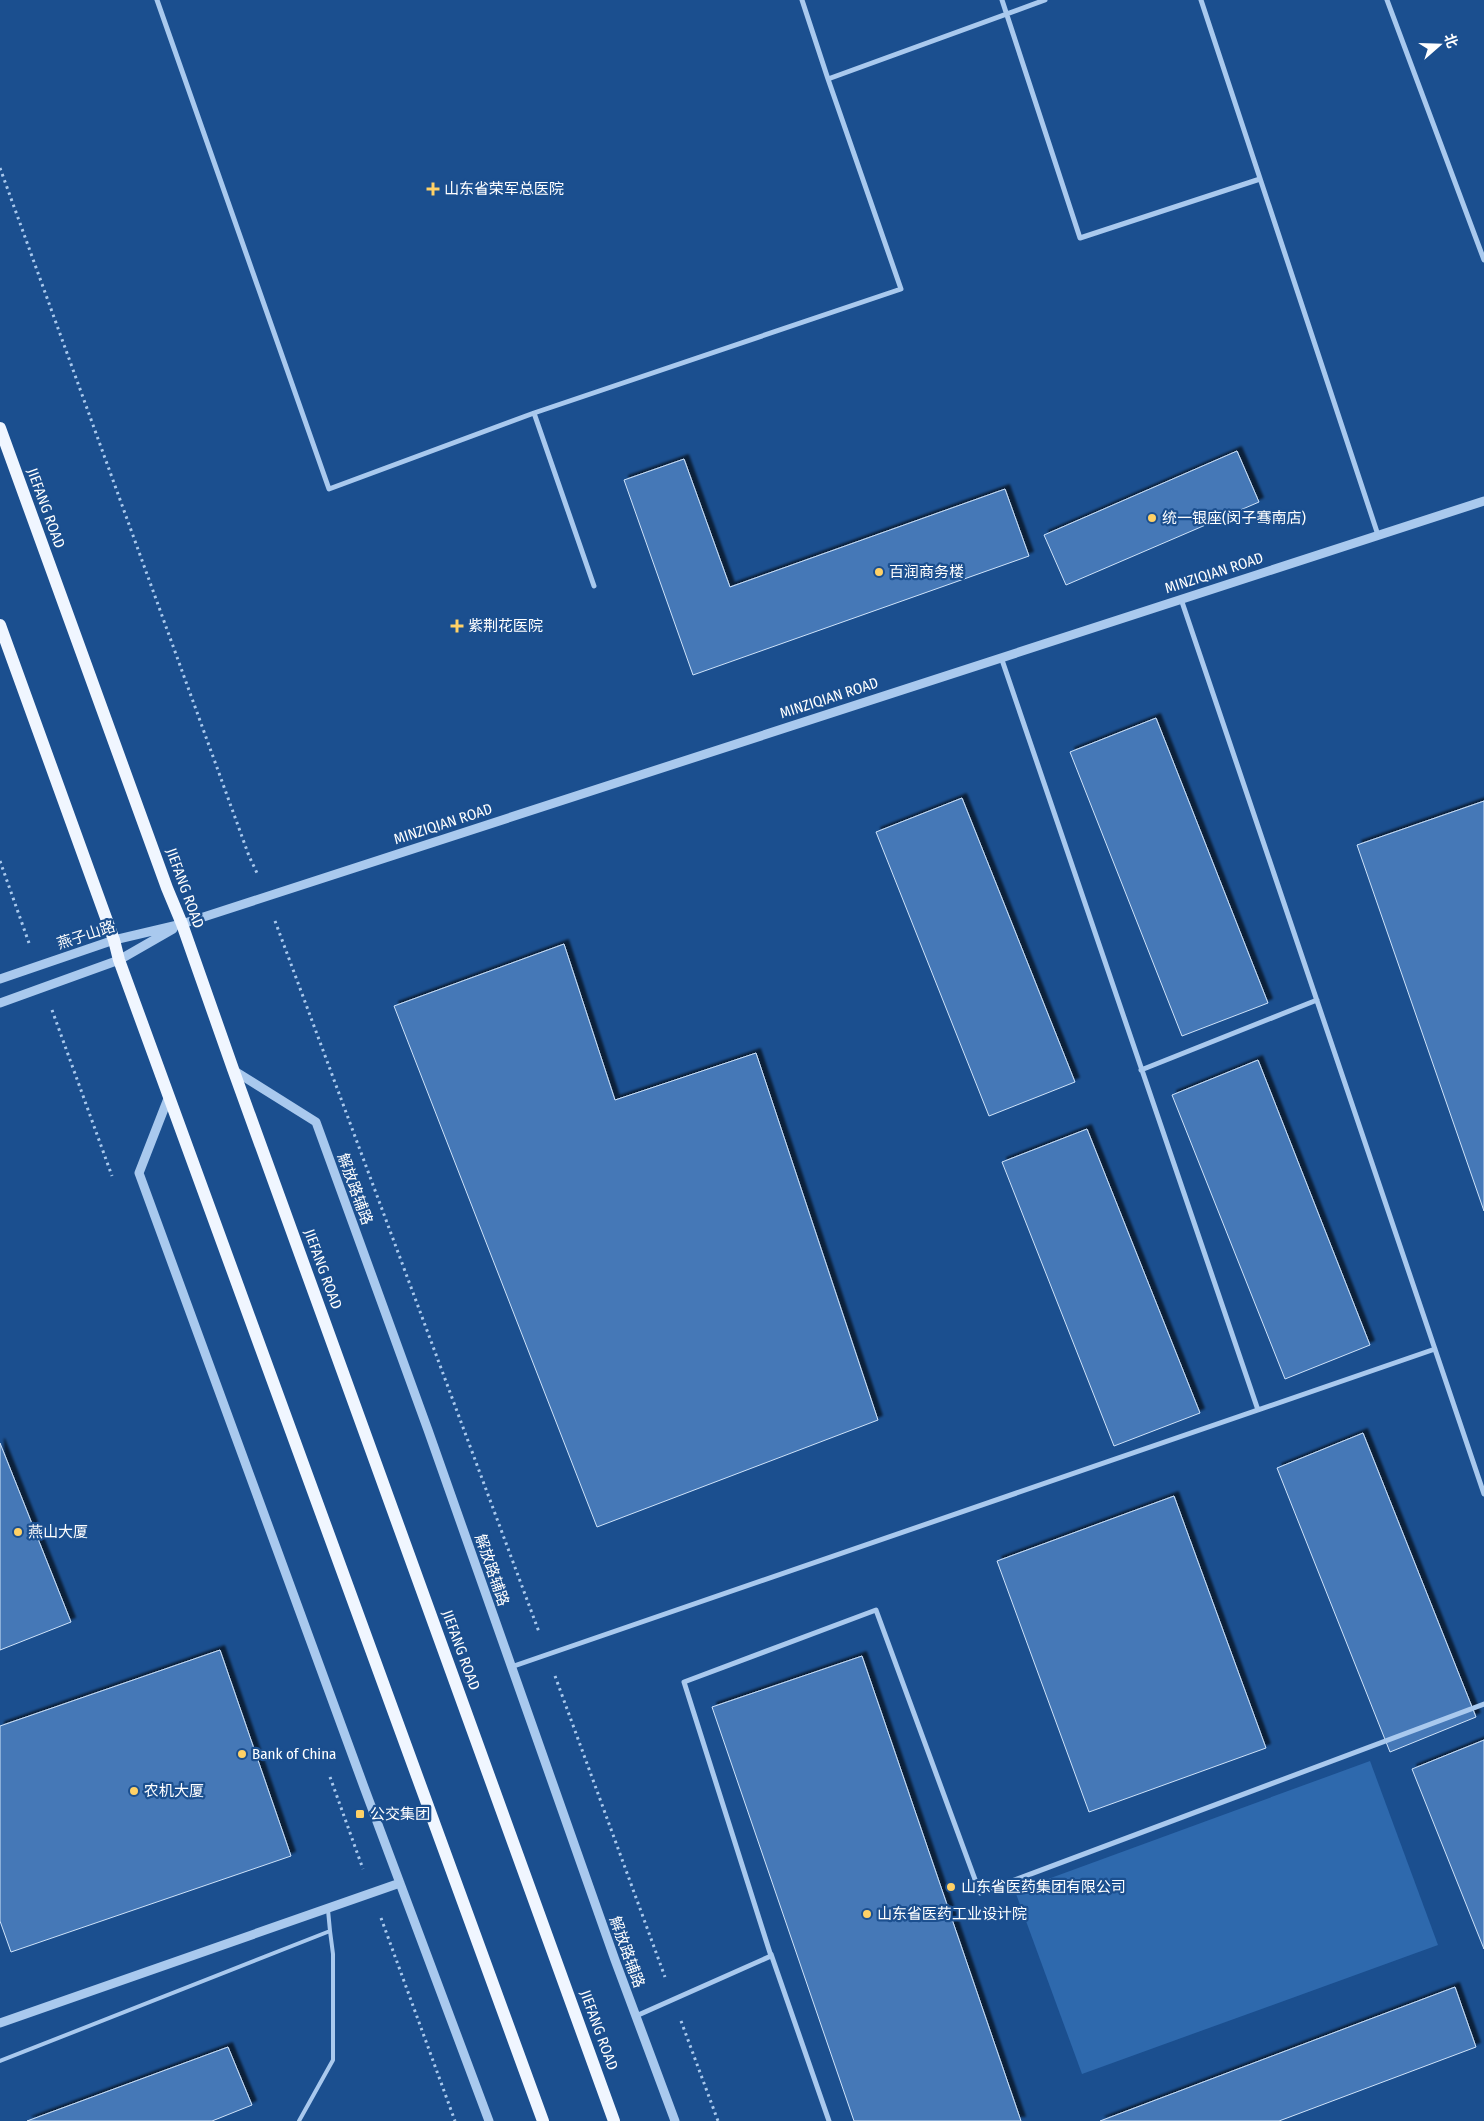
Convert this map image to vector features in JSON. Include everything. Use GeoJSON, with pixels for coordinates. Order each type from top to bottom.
{"type":"FeatureCollection","features":[{"type":"Feature","properties":{"kind":"main road","name":"JIEFANG ROAD"},"geometry":{"type":"LineString","coordinates":[[0,428],[167,888],[182,924],[614,2121]]}},
{"type":"Feature","properties":{"kind":"main road"},"geometry":{"type":"LineString","coordinates":[[0,624],[114,940],[119,960],[543,2121]]}},
{"type":"Feature","properties":{"kind":"street"},"geometry":{"type":"LineString","coordinates":[[157,0],[330,489],[534,413],[901,289],[802,0]]}},
{"type":"Feature","properties":{"kind":"street"},"geometry":{"type":"LineString","coordinates":[[1002,0],[1080,238],[1260,179]]}},
{"type":"Feature","properties":{"kind":"street"},"geometry":{"type":"LineString","coordinates":[[828,79],[1045,0]]}},
{"type":"Feature","properties":{"kind":"street"},"geometry":{"type":"LineString","coordinates":[[1201,0],[1378,534]]}},
{"type":"Feature","properties":{"kind":"street"},"geometry":{"type":"LineString","coordinates":[[1387,0],[1484,260]]}},
{"type":"Feature","properties":{"kind":"street"},"geometry":{"type":"LineString","coordinates":[[534,413],[594,586]]}},
{"type":"Feature","properties":{"kind":"street","name":"MINZIQIAN ROAD"},"geometry":{"type":"LineString","coordinates":[[182,924],[1484,501]]}},
{"type":"Feature","properties":{"kind":"street"},"geometry":{"type":"LineString","coordinates":[[1181,598],[1484,1494]]}},
{"type":"Feature","properties":{"kind":"street"},"geometry":{"type":"LineString","coordinates":[[1001,657],[1258,1410]]}},
{"type":"Feature","properties":{"kind":"street"},"geometry":{"type":"LineString","coordinates":[[0,1003],[119,960],[182,924]]}},
{"type":"Feature","properties":{"kind":"street","name":"燕子山路"},"geometry":{"type":"LineString","coordinates":[[0,979],[114,940],[182,924]]}},
{"type":"Feature","properties":{"kind":"street"},"geometry":{"type":"LineString","coordinates":[[1141,1070],[1317,1000]]}},
{"type":"Feature","properties":{"kind":"street","name":"解放路辅路"},"geometry":{"type":"LineString","coordinates":[[233,1069],[316,1122],[675,2121]]}},
{"type":"Feature","properties":{"kind":"street"},"geometry":{"type":"LineString","coordinates":[[169,1096],[139,1173],[489,2121]]}},
{"type":"Feature","properties":{"kind":"street"},"geometry":{"type":"LineString","coordinates":[[511,1667],[1435,1349]]}},
{"type":"Feature","properties":{"kind":"street"},"geometry":{"type":"LineString","coordinates":[[636,2016],[771,1956],[684,1682],[876,1610],[980,1893],[1484,1704]]}},
{"type":"Feature","properties":{"kind":"street"},"geometry":{"type":"LineString","coordinates":[[0,2023],[400,1883]]}},
{"type":"Feature","properties":{"kind":"street"},"geometry":{"type":"LineString","coordinates":[[762,1927],[829,2121]]}},
{"type":"Feature","properties":{"kind":"lane"},"geometry":{"type":"LineString","coordinates":[[299,2121],[333,2060],[333,1954],[328,1907]]}},
{"type":"Feature","properties":{"kind":"lane"},"geometry":{"type":"LineString","coordinates":[[0,2061],[330,1932]]}},
{"type":"Feature","properties":{"kind":"path"},"geometry":{"type":"LineString","coordinates":[[0,168],[249,856],[266,896],[542,1642]]}},
{"type":"Feature","properties":{"kind":"path"},"geometry":{"type":"LineString","coordinates":[[552,1670],[668,1983]]}},
{"type":"Feature","properties":{"kind":"path"},"geometry":{"type":"LineString","coordinates":[[681,2020],[718,2121]]}},
{"type":"Feature","properties":{"kind":"shaded area"},"geometry":{"type":"Polygon","coordinates":[[[1370,1761],[1438,1945],[1082,2074],[1015,1891],[1370,1761]]]}},
{"type":"Feature","properties":{"kind":"building","name":"统一银座(闵子骞南店)"},"geometry":{"type":"Polygon","coordinates":[[[1237,451],[1259,502],[1066,585],[1044,535],[1237,451]]]}},
{"type":"Feature","properties":{"kind":"building","name":"百润商务楼"},"geometry":{"type":"Polygon","coordinates":[[[684,459],[730,587],[1005,489],[1029,556],[693,675],[624,480],[684,459]]]}},
{"type":"Feature","properties":{"kind":"building"},"geometry":{"type":"Polygon","coordinates":[[[1156,718],[1268,1003],[1182,1036],[1070,752],[1156,718]]]}},
{"type":"Feature","properties":{"kind":"building"},"geometry":{"type":"Polygon","coordinates":[[[962,798],[1075,1082],[989,1116],[876,832],[962,798]]]}},
{"type":"Feature","properties":{"kind":"building"},"geometry":{"type":"Polygon","coordinates":[[[1484,801],[1484,1211],[1357,845],[1484,801]]]}},
{"type":"Feature","properties":{"kind":"building"},"geometry":{"type":"Polygon","coordinates":[[[564,944],[615,1100],[756,1053],[878,1420],[597,1527],[394,1006],[564,944]]]}},
{"type":"Feature","properties":{"kind":"building"},"geometry":{"type":"Polygon","coordinates":[[[1258,1060],[1370,1345],[1285,1379],[1172,1095],[1258,1060]]]}},
{"type":"Feature","properties":{"kind":"building"},"geometry":{"type":"Polygon","coordinates":[[[1087,1129],[1200,1413],[1114,1446],[1002,1162],[1087,1129]]]}},
{"type":"Feature","properties":{"kind":"building"},"geometry":{"type":"Polygon","coordinates":[[[1363,1433],[1476,1717],[1390,1752],[1277,1468],[1363,1433]]]}},
{"type":"Feature","properties":{"kind":"building","name":"燕山大厦"},"geometry":{"type":"Polygon","coordinates":[[[0,1443],[71,1622],[0,1650],[0,1443]]]}},
{"type":"Feature","properties":{"kind":"building"},"geometry":{"type":"Polygon","coordinates":[[[1174,1496],[1266,1748],[1089,1812],[997,1561],[1174,1496]]]}},
{"type":"Feature","properties":{"kind":"building","name":"农机大厦"},"geometry":{"type":"Polygon","coordinates":[[[220,1650],[291,1856],[11,1952],[0,1921],[0,1726],[220,1650]]]}},
{"type":"Feature","properties":{"kind":"building","name":"山东省医药工业设计院"},"geometry":{"type":"Polygon","coordinates":[[[862,1656],[1021,2121],[854,2121],[712,1707],[862,1656]]]}},
{"type":"Feature","properties":{"kind":"building"},"geometry":{"type":"Polygon","coordinates":[[[1484,1740],[1484,1949],[1412,1769],[1484,1740]]]}},
{"type":"Feature","properties":{"kind":"building"},"geometry":{"type":"Polygon","coordinates":[[[1455,1987],[1476,2047],[1279,2121],[1100,2121],[1455,1987]]]}},
{"type":"Feature","properties":{"kind":"building"},"geometry":{"type":"Polygon","coordinates":[[[228,2047],[252,2105],[212,2121],[27,2121],[228,2047]]]}},
{"type":"Feature","properties":{"kind":"place","name":"山东省荣军总医院"},"geometry":{"type":"Point","coordinates":[433,189]}},
{"type":"Feature","properties":{"kind":"place","name":"统一银座(闵子骞南店)"},"geometry":{"type":"Point","coordinates":[1152,518]}},
{"type":"Feature","properties":{"kind":"place","name":"百润商务楼"},"geometry":{"type":"Point","coordinates":[879,572]}},
{"type":"Feature","properties":{"kind":"place","name":"紫荆花医院"},"geometry":{"type":"Point","coordinates":[457,626]}},
{"type":"Feature","properties":{"kind":"place","name":"燕山大厦"},"geometry":{"type":"Point","coordinates":[18,1532]}},
{"type":"Feature","properties":{"kind":"place","name":"Bank of China"},"geometry":{"type":"Point","coordinates":[242,1754]}},
{"type":"Feature","properties":{"kind":"place","name":"农机大厦"},"geometry":{"type":"Point","coordinates":[134,1791]}},
{"type":"Feature","properties":{"kind":"place","name":"公交集团"},"geometry":{"type":"Point","coordinates":[360,1814]}},
{"type":"Feature","properties":{"kind":"place","name":"山东省医药集团有限公司"},"geometry":{"type":"Point","coordinates":[951,1887]}},
{"type":"Feature","properties":{"kind":"place","name":"山东省医药工业设计院"},"geometry":{"type":"Point","coordinates":[867,1914]}}]}
